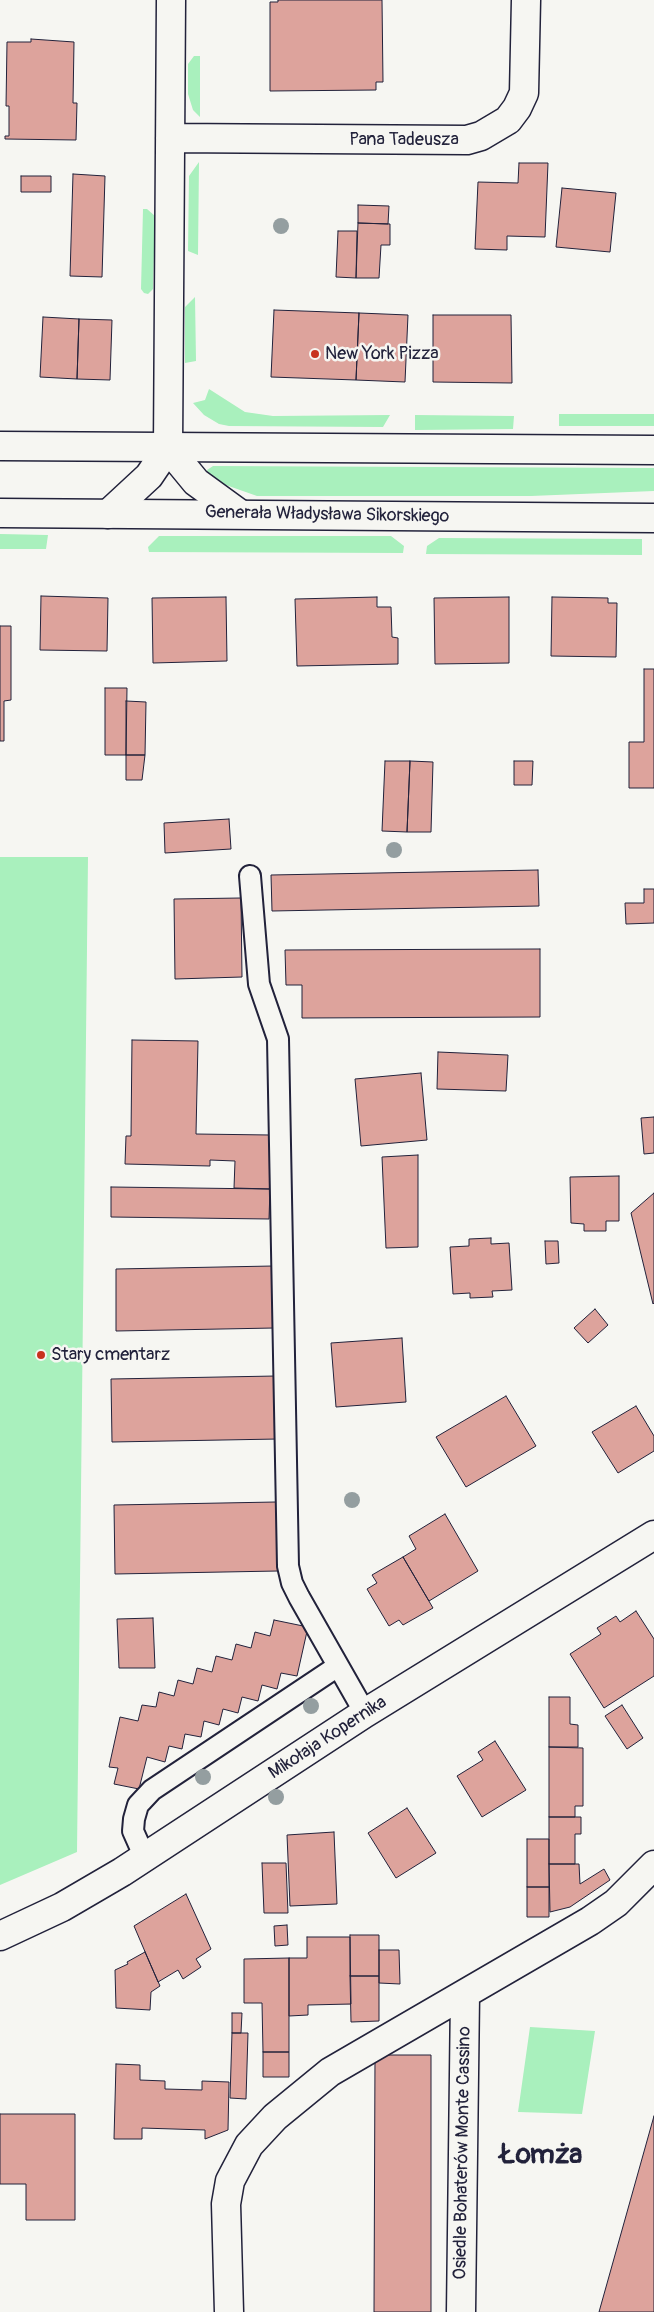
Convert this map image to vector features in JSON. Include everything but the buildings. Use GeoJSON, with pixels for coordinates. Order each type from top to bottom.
{"type":"FeatureCollection","features":[{"type":"Feature","properties":{"kind":"street"},"geometry":{"type":"LineString","coordinates":[[108,514],[149,476],[168,448],[171,0]]}},
{"type":"Feature","properties":{"kind":"street","name":"Pana Tadeusza"},"geometry":{"type":"LineString","coordinates":[[170,138],[467,140],[481,136],[508,120],[517,108],[524,93],[526,0]]}},
{"type":"Feature","properties":{"kind":"street"},"geometry":{"type":"LineString","coordinates":[[0,446],[654,450]]}},
{"type":"Feature","properties":{"kind":"street"},"geometry":{"type":"LineString","coordinates":[[168,448],[196,482],[240,514]]}},
{"type":"Feature","properties":{"kind":"street","name":"Generała Władysława Sikorskiego"},"geometry":{"type":"LineString","coordinates":[[0,513],[654,518]]}},
{"type":"Feature","properties":{"kind":"street","name":"Mikołaja Kopernika"},"geometry":{"type":"LineString","coordinates":[[0,1936],[62,1907],[145,1858],[365,1713],[654,1535]]}},
{"type":"Feature","properties":{"kind":"street","name":"Osiedle Bohaterów Monte Cassino"},"geometry":{"type":"LineString","coordinates":[[229,2312],[226,2204],[230,2181],[249,2145],[275,2117],[330,2072],[590,1921],[616,1903],[654,1865]]}},
{"type":"Feature","properties":{"kind":"street","name":"Osiedle Bohaterów Monte Cassino"},"geometry":{"type":"LineString","coordinates":[[461,2312],[465,1995]]}},
{"type":"Feature","properties":{"kind":"lane"},"geometry":{"type":"LineString","coordinates":[[250,876],[259,984],[278,1039],[288,1566],[292,1583],[299,1597],[365,1713]]}},
{"type":"Feature","properties":{"kind":"lane"},"geometry":{"type":"LineString","coordinates":[[145,1858],[132,1831],[138,1805],[152,1790],[338,1666]]}},
{"type":"Feature","properties":{"kind":"green space"},"geometry":{"type":"Polygon","coordinates":[[[194,56],[200,56],[200,117],[193,110],[188,94],[188,64],[194,56]]]}},
{"type":"Feature","properties":{"kind":"green space"},"geometry":{"type":"Polygon","coordinates":[[[199,162],[198,255],[188,251],[189,176],[199,162]]]}},
{"type":"Feature","properties":{"kind":"green space"},"geometry":{"type":"Polygon","coordinates":[[[143,209],[147,209],[155,216],[153,289],[148,294],[144,293],[141,289],[143,209]]]}},
{"type":"Feature","properties":{"kind":"green space"},"geometry":{"type":"Polygon","coordinates":[[[195,297],[196,361],[185,363],[185,307],[195,297]]]}},
{"type":"Feature","properties":{"kind":"green space"},"geometry":{"type":"Polygon","coordinates":[[[209,389],[245,412],[273,416],[390,415],[383,427],[229,426],[219,424],[204,415],[193,403],[205,400],[209,389]]]}},
{"type":"Feature","properties":{"kind":"green space"},"geometry":{"type":"Polygon","coordinates":[[[559,414],[654,414],[654,426],[559,426],[559,414]]]}},
{"type":"Feature","properties":{"kind":"green space"},"geometry":{"type":"Polygon","coordinates":[[[415,415],[514,416],[513,429],[415,430],[415,415]]]}},
{"type":"Feature","properties":{"kind":"green space"},"geometry":{"type":"Polygon","coordinates":[[[213,466],[654,468],[654,491],[531,496],[257,496],[223,484],[208,473],[207,470],[213,466]]]}},
{"type":"Feature","properties":{"kind":"green space"},"geometry":{"type":"Polygon","coordinates":[[[0,534],[48,535],[46,549],[0,549],[0,534]]]}},
{"type":"Feature","properties":{"kind":"green space"},"geometry":{"type":"Polygon","coordinates":[[[159,536],[391,536],[404,546],[403,553],[149,552],[148,547],[159,536]]]}},
{"type":"Feature","properties":{"kind":"green space"},"geometry":{"type":"Polygon","coordinates":[[[439,538],[642,539],[642,555],[426,554],[427,546],[439,538]]]}},
{"type":"Feature","properties":{"kind":"green space","name":"Stary cmentarz"},"geometry":{"type":"Polygon","coordinates":[[[0,857],[88,857],[77,1852],[0,1885],[0,857]]]}},
{"type":"Feature","properties":{"kind":"green space"},"geometry":{"type":"Polygon","coordinates":[[[530,2027],[595,2031],[582,2114],[518,2112],[530,2027]]]}},
{"type":"Feature","properties":{"kind":"place","name":"New York Pizza"},"geometry":{"type":"Point","coordinates":[315,354]}},
{"type":"Feature","properties":{"kind":"place","name":"Stary cmentarz"},"geometry":{"type":"Point","coordinates":[41,1355]}},
{"type":"Feature","properties":{"kind":"district","name":"Łomża"},"geometry":{"type":"Point","coordinates":[541,2156]}}]}
